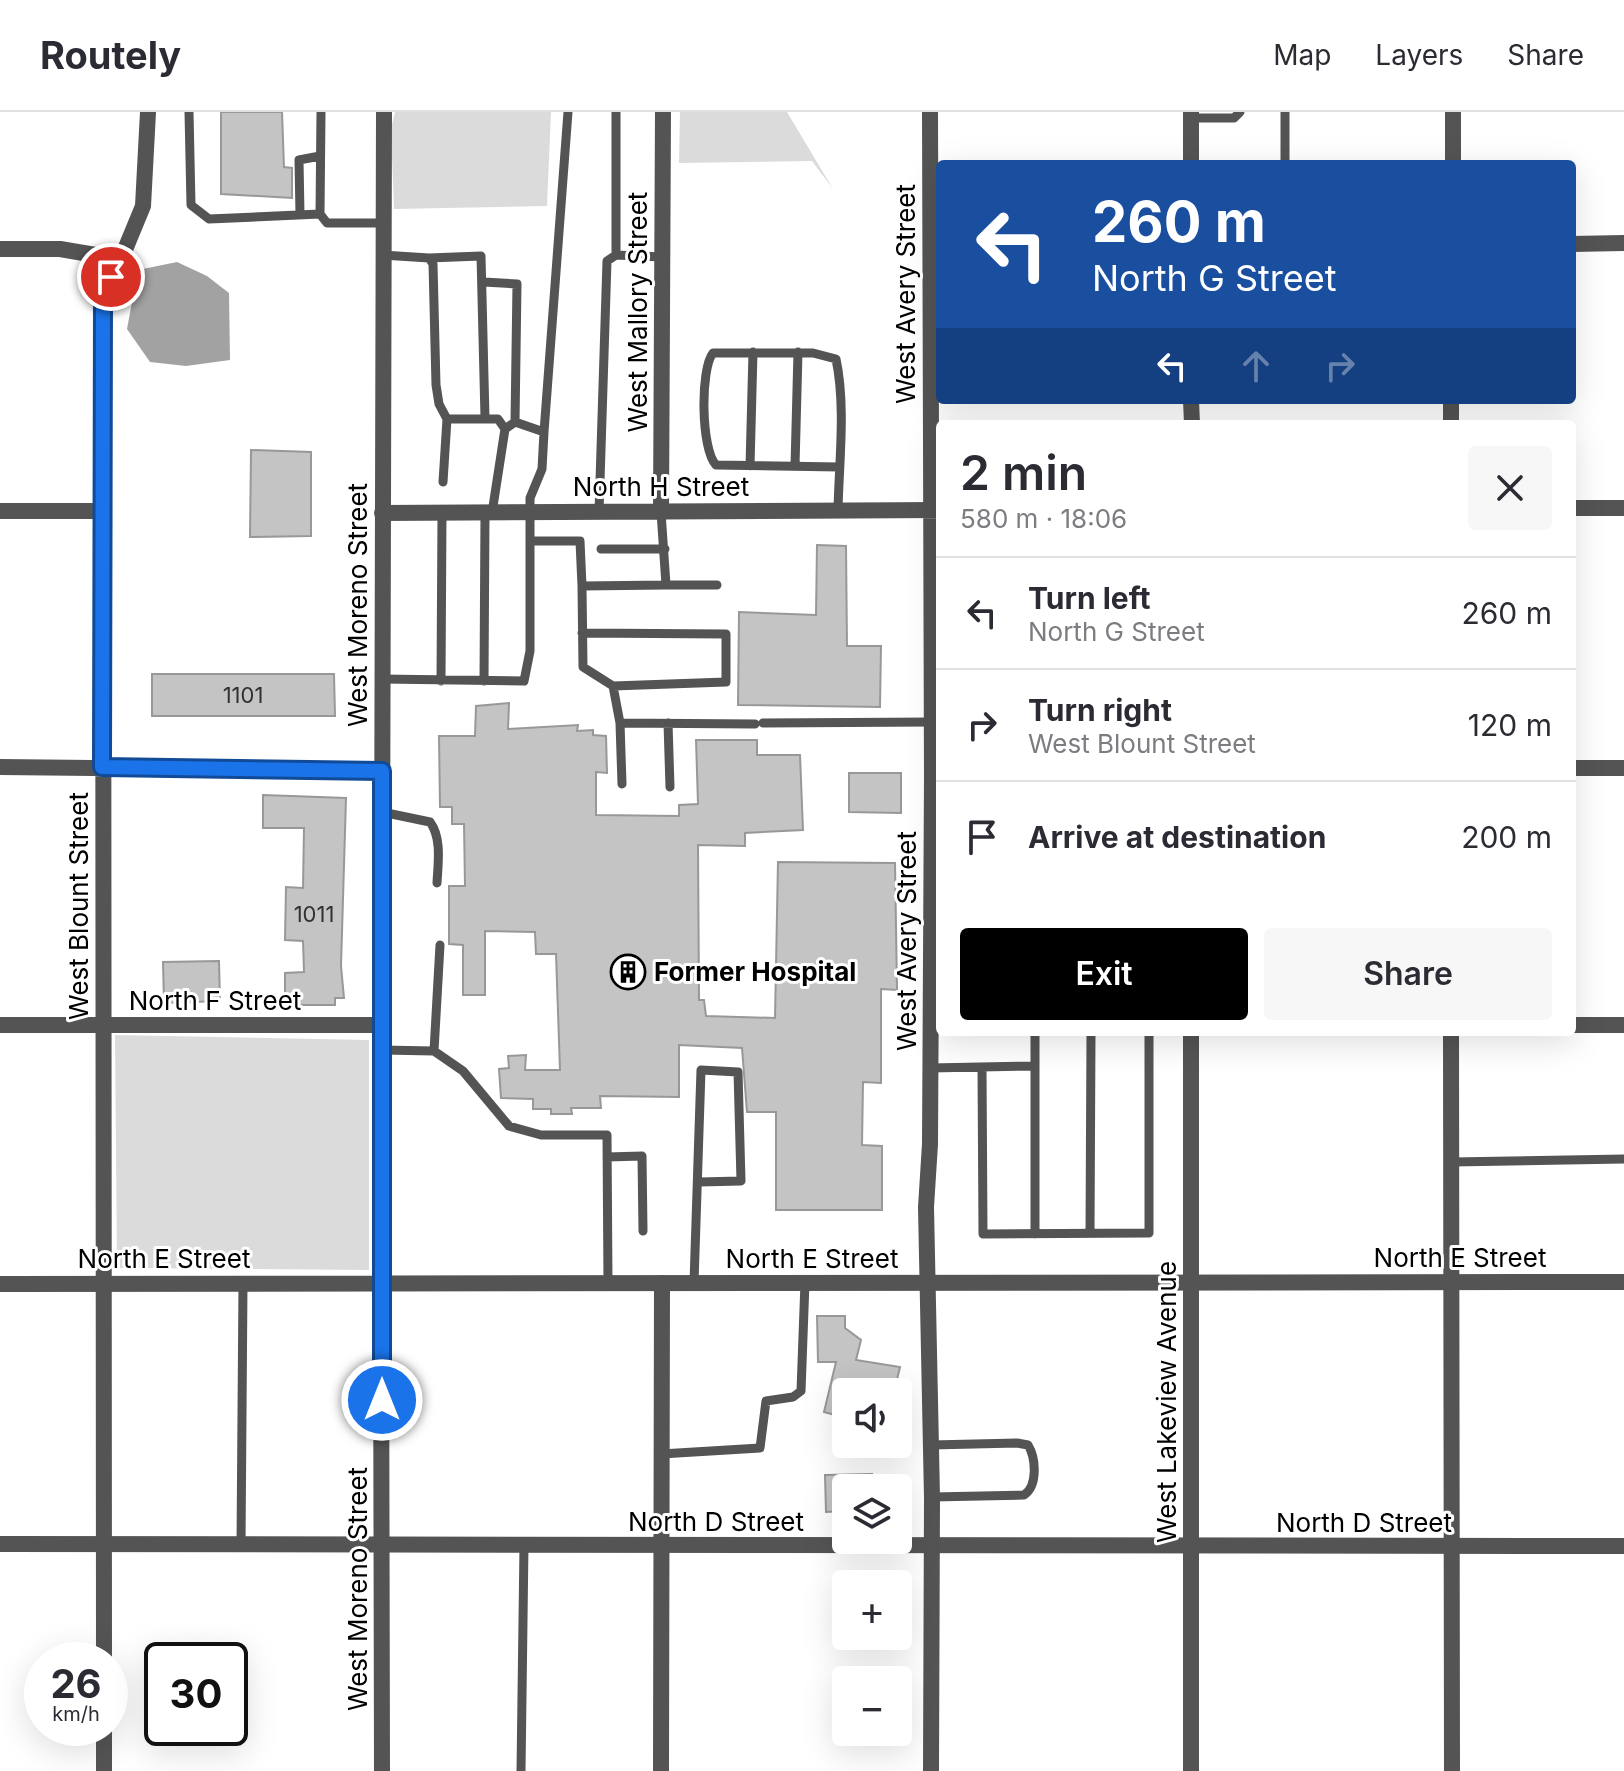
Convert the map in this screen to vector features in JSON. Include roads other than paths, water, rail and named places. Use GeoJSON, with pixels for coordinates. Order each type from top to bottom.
{"type":"FeatureCollection","features":[{"type":"Feature","properties":{"kind":"street","name":"West Blount Street"},"geometry":{"type":"LineString","coordinates":[[104,1642],[103,303],[143,206],[148,168],[148,112]]}},
{"type":"Feature","properties":{"kind":"street","name":"West Moreno Street"},"geometry":{"type":"LineString","coordinates":[[382,1771],[384,112]]}},
{"type":"Feature","properties":{"kind":"street","name":"West Mallory Street"},"geometry":{"type":"LineString","coordinates":[[661,512],[663,112]]}},
{"type":"Feature","properties":{"kind":"street","name":"West Avery Street"},"geometry":{"type":"LineString","coordinates":[[930,112],[935,510],[932,722],[936,888],[928,1283],[932,1497],[931,1771]]}},
{"type":"Feature","properties":{"kind":"street"},"geometry":{"type":"LineString","coordinates":[[1453,112],[1453,160]]}},
{"type":"Feature","properties":{"kind":"street"},"geometry":{"type":"LineString","coordinates":[[1191,115],[1191,160]]}},
{"type":"Feature","properties":{"kind":"street"},"geometry":{"type":"LineString","coordinates":[[1576,244],[1624,243]]}},
{"type":"Feature","properties":{"kind":"street"},"geometry":{"type":"LineString","coordinates":[[0,249],[60,249],[119,259]]}},
{"type":"Feature","properties":{"kind":"street"},"geometry":{"type":"LineString","coordinates":[[1576,508],[1624,508]]}},
{"type":"Feature","properties":{"kind":"street","name":"North H Street"},"geometry":{"type":"LineString","coordinates":[[382,513],[935,510]]}},
{"type":"Feature","properties":{"kind":"street"},"geometry":{"type":"LineString","coordinates":[[0,511],[101,511]]}},
{"type":"Feature","properties":{"kind":"street"},"geometry":{"type":"LineString","coordinates":[[0,767],[382,771]]}},
{"type":"Feature","properties":{"kind":"street"},"geometry":{"type":"LineString","coordinates":[[1576,768],[1624,768]]}},
{"type":"Feature","properties":{"kind":"street","name":"North F Street"},"geometry":{"type":"LineString","coordinates":[[0,1025],[382,1025]]}},
{"type":"Feature","properties":{"kind":"street"},"geometry":{"type":"LineString","coordinates":[[1576,1025],[1624,1025]]}},
{"type":"Feature","properties":{"kind":"street","name":"West Lakeview Avenue"},"geometry":{"type":"LineString","coordinates":[[1191,1036],[1191,1771]]}},
{"type":"Feature","properties":{"kind":"street"},"geometry":{"type":"LineString","coordinates":[[1451,1036],[1452,1771]]}},
{"type":"Feature","properties":{"kind":"street","name":"North E Street"},"geometry":{"type":"LineString","coordinates":[[0,1284],[1624,1282]]}},
{"type":"Feature","properties":{"kind":"street"},"geometry":{"type":"LineString","coordinates":[[661,1771],[662,1283]]}},
{"type":"Feature","properties":{"kind":"street","name":"North D Street"},"geometry":{"type":"LineString","coordinates":[[0,1544],[1624,1546]]}},
{"type":"Feature","properties":{"kind":"street"},"geometry":{"type":"LineString","coordinates":[[104,1746],[104,1771]]}},
{"type":"Feature","properties":{"kind":"lane"},"geometry":{"type":"LineString","coordinates":[[189,112],[191,205],[209,219],[320,214]]}},
{"type":"Feature","properties":{"kind":"lane"},"geometry":{"type":"LineString","coordinates":[[321,112],[320,214],[327,223],[382,223]]}},
{"type":"Feature","properties":{"kind":"lane"},"geometry":{"type":"LineString","coordinates":[[382,679],[524,681],[530,651],[532,487],[542,469],[568,112]]}},
{"type":"Feature","properties":{"kind":"lane"},"geometry":{"type":"LineString","coordinates":[[616,112],[616,255]]}},
{"type":"Feature","properties":{"kind":"lane"},"geometry":{"type":"LineString","coordinates":[[1191,115],[1234,118],[1240,112]]}},
{"type":"Feature","properties":{"kind":"lane"},"geometry":{"type":"LineString","coordinates":[[1285,112],[1285,160]]}},
{"type":"Feature","properties":{"kind":"lane"},"geometry":{"type":"LineString","coordinates":[[300,215],[299,160],[320,156]]}},
{"type":"Feature","properties":{"kind":"lane"},"geometry":{"type":"LineString","coordinates":[[382,255],[429,258],[481,256],[485,418]]}},
{"type":"Feature","properties":{"kind":"lane"},"geometry":{"type":"LineString","coordinates":[[599,512],[607,261],[616,255],[662,257]]}},
{"type":"Feature","properties":{"kind":"lane"},"geometry":{"type":"LineString","coordinates":[[429,258],[433,264],[436,385],[439,404],[447,419],[443,482]]}},
{"type":"Feature","properties":{"kind":"lane"},"geometry":{"type":"LineString","coordinates":[[484,282],[517,284],[515,422]]}},
{"type":"Feature","properties":{"kind":"lane"},"geometry":{"type":"LineString","coordinates":[[750,466],[753,352]]}},
{"type":"Feature","properties":{"kind":"lane"},"geometry":{"type":"LineString","coordinates":[[795,466],[798,352]]}},
{"type":"Feature","properties":{"kind":"lane"},"geometry":{"type":"LineString","coordinates":[[838,510],[839,467],[836,359],[798,352],[713,353],[706,367],[705,432],[711,459],[716,465],[839,467]]}},
{"type":"Feature","properties":{"kind":"lane"},"geometry":{"type":"LineString","coordinates":[[447,419],[498,419],[505,429]]}},
{"type":"Feature","properties":{"kind":"lane"},"geometry":{"type":"LineString","coordinates":[[515,422],[544,432]]}},
{"type":"Feature","properties":{"kind":"lane"},"geometry":{"type":"LineString","coordinates":[[484,681],[489,513],[505,429],[515,422]]}},
{"type":"Feature","properties":{"kind":"lane"},"geometry":{"type":"LineString","coordinates":[[661,512],[666,585]]}},
{"type":"Feature","properties":{"kind":"lane"},"geometry":{"type":"LineString","coordinates":[[441,681],[442,513]]}},
{"type":"Feature","properties":{"kind":"lane"},"geometry":{"type":"LineString","coordinates":[[531,541],[580,541],[582,586],[582,633],[583,667],[613,686],[726,682],[726,634],[582,633]]}},
{"type":"Feature","properties":{"kind":"lane"},"geometry":{"type":"LineString","coordinates":[[601,549],[665,549]]}},
{"type":"Feature","properties":{"kind":"lane"},"geometry":{"type":"LineString","coordinates":[[582,586],[717,585]]}},
{"type":"Feature","properties":{"kind":"lane"},"geometry":{"type":"LineString","coordinates":[[613,686],[620,723],[622,784]]}},
{"type":"Feature","properties":{"kind":"lane"},"geometry":{"type":"LineString","coordinates":[[620,723],[932,722]]}},
{"type":"Feature","properties":{"kind":"lane"},"geometry":{"type":"LineString","coordinates":[[668,723],[670,787]]}},
{"type":"Feature","properties":{"kind":"lane"},"geometry":{"type":"LineString","coordinates":[[381,812],[411,816],[430,822],[436,829],[437,883]]}},
{"type":"Feature","properties":{"kind":"lane"},"geometry":{"type":"LineString","coordinates":[[434,1051],[440,945]]}},
{"type":"Feature","properties":{"kind":"lane"},"geometry":{"type":"LineString","coordinates":[[1035,1036],[1035,1234]]}},
{"type":"Feature","properties":{"kind":"lane"},"geometry":{"type":"LineString","coordinates":[[1090,1233],[1091,1036]]}},
{"type":"Feature","properties":{"kind":"lane"},"geometry":{"type":"LineString","coordinates":[[982,1067],[983,1234],[1149,1233],[1149,1036]]}},
{"type":"Feature","properties":{"kind":"lane"},"geometry":{"type":"LineString","coordinates":[[382,1050],[434,1051],[463,1071],[509,1126],[541,1135],[607,1135],[608,1283]]}},
{"type":"Feature","properties":{"kind":"lane"},"geometry":{"type":"LineString","coordinates":[[930,1068],[1035,1066]]}},
{"type":"Feature","properties":{"kind":"lane"},"geometry":{"type":"LineString","coordinates":[[694,1283],[701,1070],[738,1072],[741,1181],[699,1182]]}},
{"type":"Feature","properties":{"kind":"lane"},"geometry":{"type":"LineString","coordinates":[[607,1157],[642,1156],[643,1231]]}},
{"type":"Feature","properties":{"kind":"lane"},"geometry":{"type":"LineString","coordinates":[[1452,1162],[1624,1159]]}},
{"type":"Feature","properties":{"kind":"lane"},"geometry":{"type":"LineString","coordinates":[[661,1454],[760,1448],[766,1401],[793,1397],[801,1391],[805,1282]]}},
{"type":"Feature","properties":{"kind":"lane"},"geometry":{"type":"LineString","coordinates":[[241,1546],[243,1283]]}},
{"type":"Feature","properties":{"kind":"lane"},"geometry":{"type":"LineString","coordinates":[[931,1445],[1017,1443],[1028,1445],[1033,1456],[1033,1483],[1024,1495],[932,1497]]}},
{"type":"Feature","properties":{"kind":"lane"},"geometry":{"type":"LineString","coordinates":[[521,1771],[524,1545]]}},
{"type":"Feature","properties":{"kind":"place","name":"Former Hospital"},"geometry":{"type":"Point","coordinates":[628,972]}}]}
